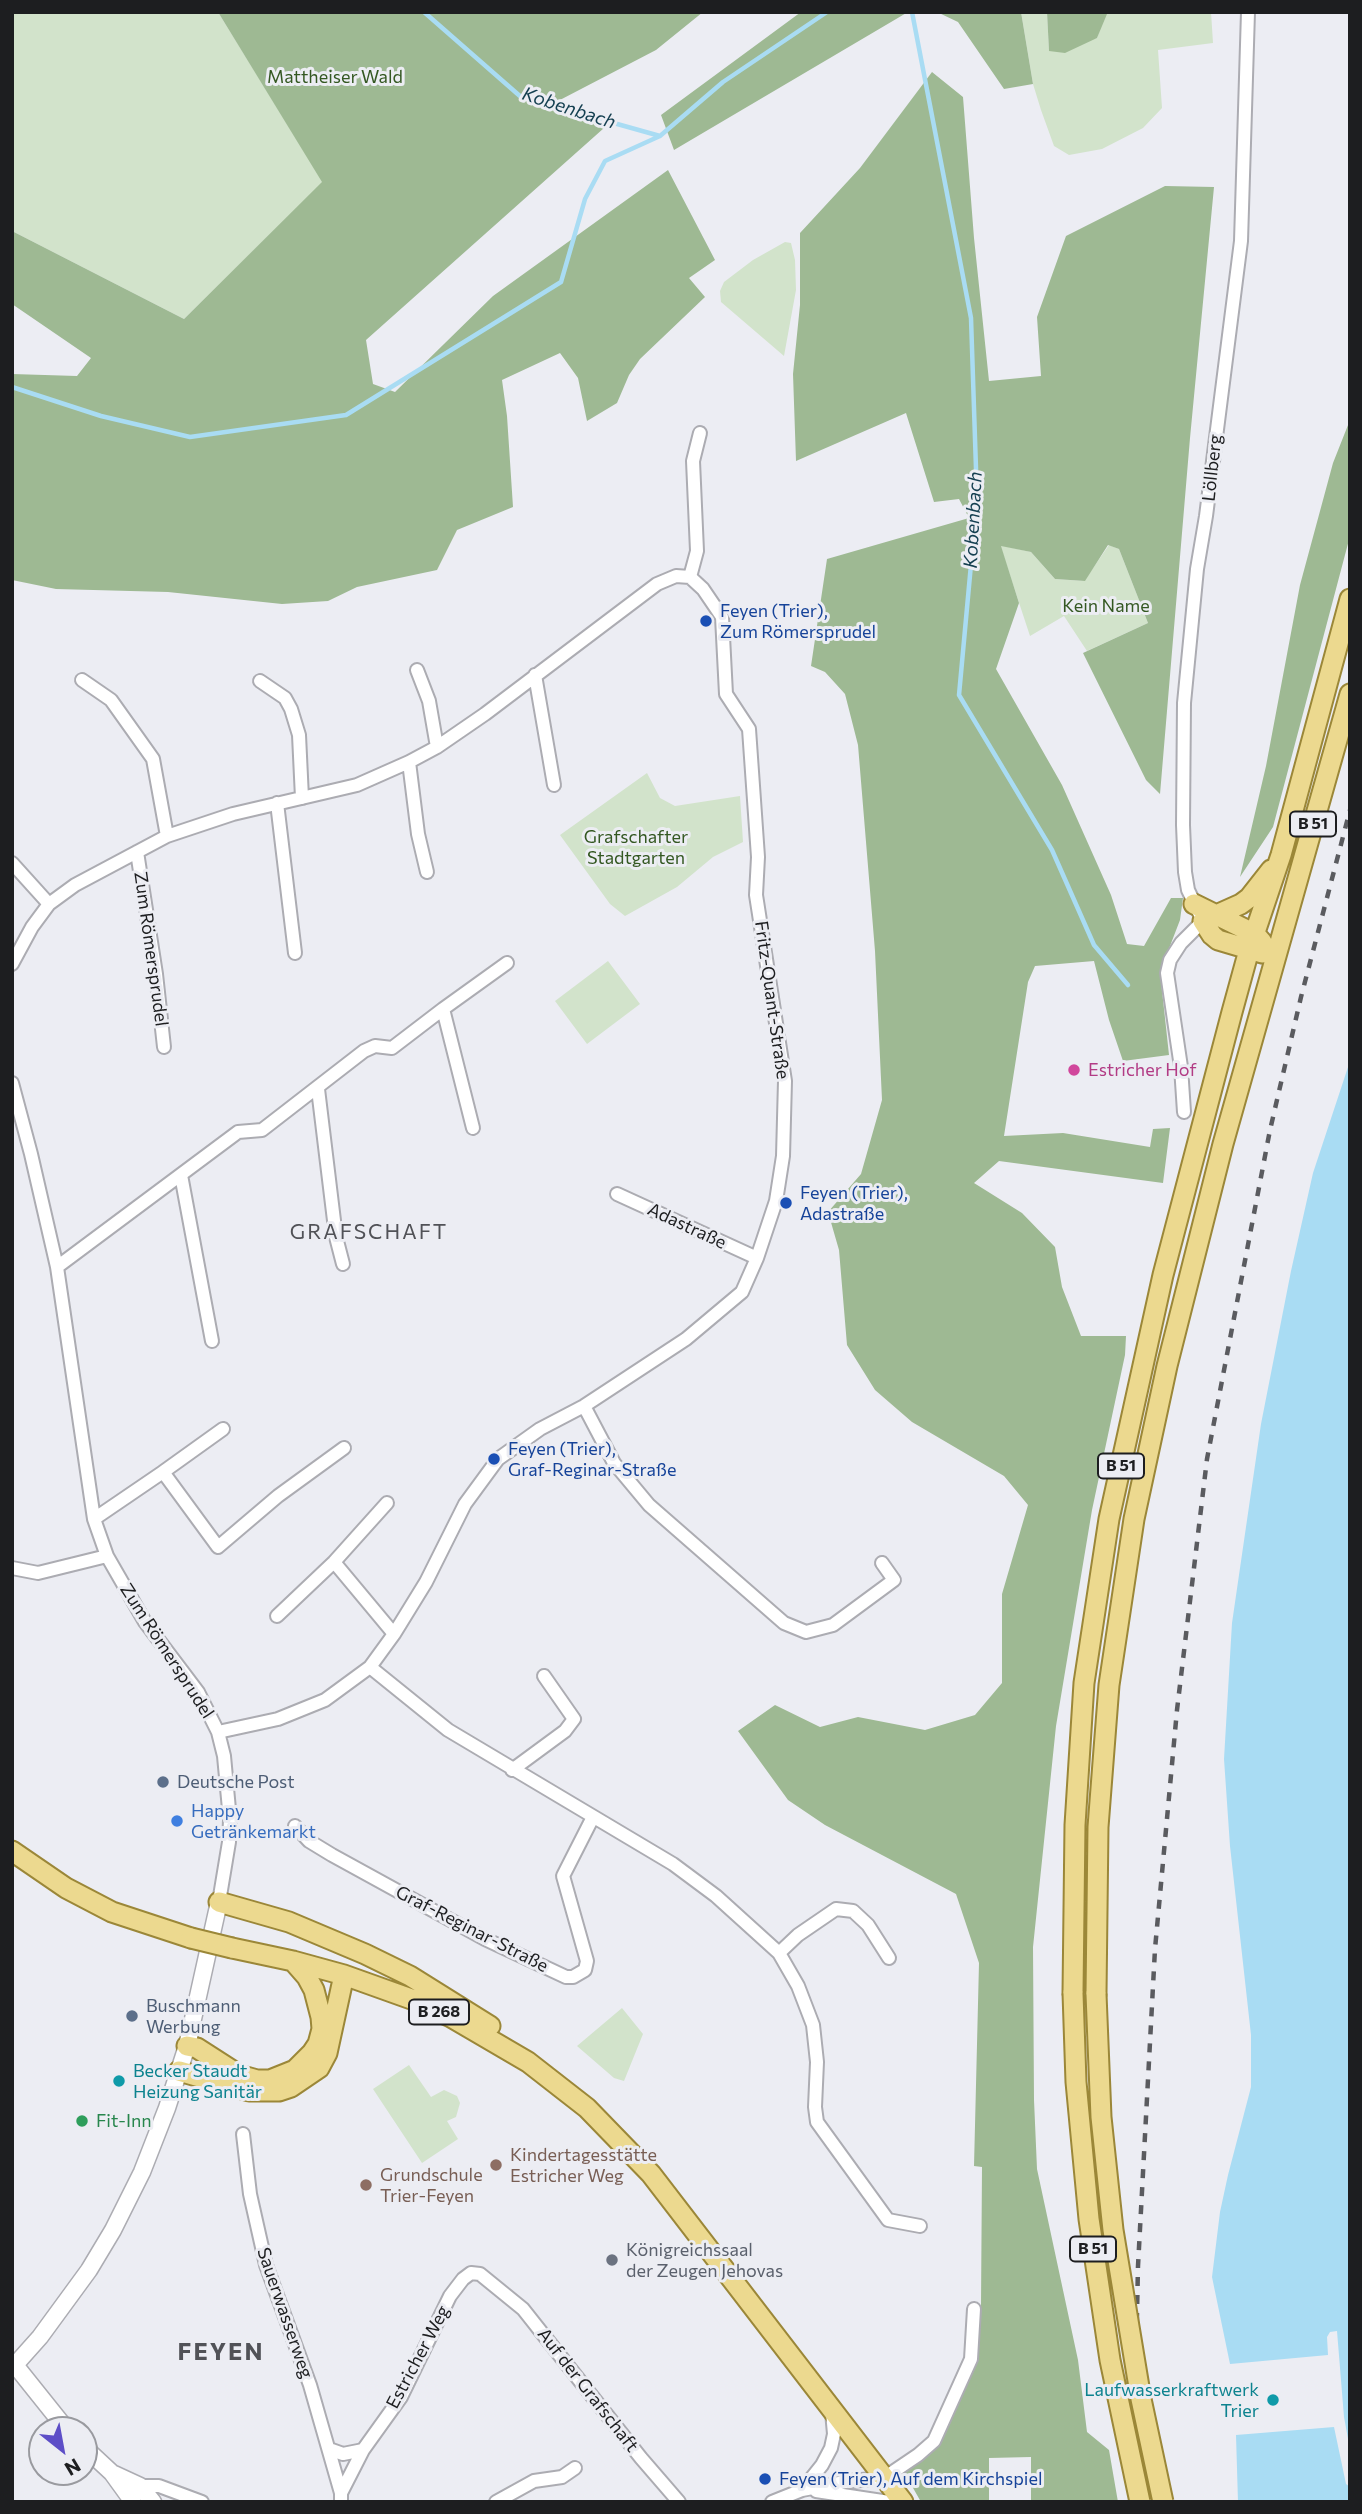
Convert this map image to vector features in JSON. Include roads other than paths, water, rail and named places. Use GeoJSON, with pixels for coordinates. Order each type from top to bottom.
{"type":"FeatureCollection","features":[{"type":"Feature","properties":{"kind":"main road","name":"B 51"},"geometry":{"type":"LineString","coordinates":[[1140,2502],[1108,2346],[1090,2232],[1080,2142],[1073,1993],[1074,1825],[1084,1683],[1109,1519],[1164,1275],[1252,942],[1282,855],[1350,599]]}},
{"type":"Feature","properties":{"kind":"main road","name":"B 51"},"geometry":{"type":"LineString","coordinates":[[1163,2502],[1137,2376],[1113,2230],[1100,2103],[1096,1994],[1098,1827],[1109,1685],[1134,1519],[1167,1366],[1205,1213],[1350,694]]}},
{"type":"Feature","properties":{"kind":"main road"},"geometry":{"type":"LineString","coordinates":[[1204,913],[1241,904],[1249,898],[1282,855]]}},
{"type":"Feature","properties":{"kind":"main road"},"geometry":{"type":"LineString","coordinates":[[1204,913],[1212,935],[1219,940],[1252,942]]}},
{"type":"Feature","properties":{"kind":"main road"},"geometry":{"type":"LineString","coordinates":[[1204,913],[1276,955]]}},
{"type":"Feature","properties":{"kind":"main road","name":"B 268"},"geometry":{"type":"LineString","coordinates":[[12,1851],[66,1888],[112,1912],[191,1938],[293,1961],[378,1986],[474,2030],[528,2062],[587,2108],[645,2167],[903,2502]]}},
{"type":"Feature","properties":{"kind":"main road"},"geometry":{"type":"LineString","coordinates":[[219,1902],[314,1931],[410,1976],[503,2034],[528,2062]]}},
{"type":"Feature","properties":{"kind":"main road"},"geometry":{"type":"LineString","coordinates":[[187,2046],[197,2048],[239,2075],[257,2080],[270,2080],[295,2070],[312,2053],[322,2029],[314,1990],[293,1961]]}},
{"type":"Feature","properties":{"kind":"main road"},"geometry":{"type":"LineString","coordinates":[[179,2071],[249,2091],[279,2091],[291,2087],[318,2067],[327,2053],[344,1975]]}},
{"type":"Feature","properties":{"kind":"street","name":"Löllberg"},"geometry":{"type":"LineString","coordinates":[[1204,913],[1185,872],[1184,703],[1197,569],[1241,241],[1248,12]]}},
{"type":"Feature","properties":{"kind":"street"},"geometry":{"type":"LineString","coordinates":[[690,577],[697,551],[693,461],[700,433]]}},
{"type":"Feature","properties":{"kind":"street","name":"Zum Römersprudel"},"geometry":{"type":"LineString","coordinates":[[12,964],[32,927],[49,904],[75,885],[167,836],[233,814],[356,785],[409,762],[437,747],[485,714],[657,584],[676,576],[690,577]]}},
{"type":"Feature","properties":{"kind":"street","name":"Fritz-Quant-Straße"},"geometry":{"type":"LineString","coordinates":[[218,1732],[278,1719],[325,1700],[370,1667],[426,1582],[465,1504],[498,1459],[540,1429],[584,1406],[686,1339],[742,1292],[757,1258],[776,1201],[783,1156],[785,1081],[756,895],[758,857],[749,729],[726,694],[722,617],[703,589],[690,577]]}},
{"type":"Feature","properties":{"kind":"street"},"geometry":{"type":"LineString","coordinates":[[417,670],[429,701],[437,747]]}},
{"type":"Feature","properties":{"kind":"street"},"geometry":{"type":"LineString","coordinates":[[535,676],[554,785]]}},
{"type":"Feature","properties":{"kind":"street"},"geometry":{"type":"LineString","coordinates":[[82,680],[111,700],[153,760],[167,836]]}},
{"type":"Feature","properties":{"kind":"street"},"geometry":{"type":"LineString","coordinates":[[260,681],[285,698],[291,709],[299,736],[303,797]]}},
{"type":"Feature","properties":{"kind":"street"},"geometry":{"type":"LineString","coordinates":[[409,762],[418,834],[427,872]]}},
{"type":"Feature","properties":{"kind":"street"},"geometry":{"type":"LineString","coordinates":[[277,803],[295,953]]}},
{"type":"Feature","properties":{"kind":"street","name":"Zum Römersprudel"},"geometry":{"type":"LineString","coordinates":[[137,852],[164,1047]]}},
{"type":"Feature","properties":{"kind":"street"},"geometry":{"type":"LineString","coordinates":[[12,863],[49,904]]}},
{"type":"Feature","properties":{"kind":"street"},"geometry":{"type":"LineString","coordinates":[[1184,1112],[1181,1067],[1167,972],[1170,960],[1204,913]]}},
{"type":"Feature","properties":{"kind":"street"},"geometry":{"type":"LineString","coordinates":[[1181,943],[1193,936],[1219,940]]}},
{"type":"Feature","properties":{"kind":"street"},"geometry":{"type":"LineString","coordinates":[[57,1267],[238,1132],[262,1130],[365,1051],[375,1046],[392,1048],[507,963]]}},
{"type":"Feature","properties":{"kind":"street"},"geometry":{"type":"LineString","coordinates":[[443,1009],[472,1128]]}},
{"type":"Feature","properties":{"kind":"street","name":"Zum Römersprudel"},"geometry":{"type":"LineString","coordinates":[[12,1083],[32,1154],[57,1267],[94,1519],[107,1556],[145,1622],[198,1692],[218,1732],[224,1756],[230,1820],[219,1902],[187,2046],[142,2172],[89,2270],[47,2327],[14,2363]]}},
{"type":"Feature","properties":{"kind":"street"},"geometry":{"type":"LineString","coordinates":[[318,1089],[336,1237],[343,1264]]}},
{"type":"Feature","properties":{"kind":"street"},"geometry":{"type":"LineString","coordinates":[[181,1175],[212,1341]]}},
{"type":"Feature","properties":{"kind":"street","name":"Adastraße"},"geometry":{"type":"LineString","coordinates":[[617,1194],[757,1258]]}},
{"type":"Feature","properties":{"kind":"street"},"geometry":{"type":"LineString","coordinates":[[584,1406],[614,1463],[649,1505],[784,1623],[806,1632],[833,1625],[894,1580],[882,1563]]}},
{"type":"Feature","properties":{"kind":"street"},"geometry":{"type":"LineString","coordinates":[[94,1519],[223,1429]]}},
{"type":"Feature","properties":{"kind":"street"},"geometry":{"type":"LineString","coordinates":[[163,1472],[218,1547],[278,1496],[344,1448]]}},
{"type":"Feature","properties":{"kind":"street"},"geometry":{"type":"LineString","coordinates":[[277,1616],[334,1562],[387,1503]]}},
{"type":"Feature","properties":{"kind":"street"},"geometry":{"type":"LineString","coordinates":[[12,1568],[38,1573],[107,1556]]}},
{"type":"Feature","properties":{"kind":"street"},"geometry":{"type":"LineString","coordinates":[[334,1562],[394,1634]]}},
{"type":"Feature","properties":{"kind":"street"},"geometry":{"type":"LineString","coordinates":[[370,1667],[448,1730],[684,1872],[716,1896],[779,1953],[798,1986],[813,2025],[817,2062],[817,2122],[888,2220],[920,2226]]}},
{"type":"Feature","properties":{"kind":"street"},"geometry":{"type":"LineString","coordinates":[[512,1770],[559,1736],[574,1719],[544,1676]]}},
{"type":"Feature","properties":{"kind":"street","name":"Graf-Reginar-Straße"},"geometry":{"type":"LineString","coordinates":[[295,1826],[309,1840],[332,1855],[485,1939],[573,1977],[584,1970],[587,1961],[563,1876],[593,1817]]}},
{"type":"Feature","properties":{"kind":"street"},"geometry":{"type":"LineString","coordinates":[[779,1953],[798,1935],[836,1909],[853,1911],[868,1925],[889,1958]]}},
{"type":"Feature","properties":{"kind":"street","name":"Sauerwasserweg"},"geometry":{"type":"LineString","coordinates":[[243,2134],[250,2194],[266,2265],[310,2385],[341,2498]]}},
{"type":"Feature","properties":{"kind":"street","name":"Estricher Weg"},"geometry":{"type":"LineString","coordinates":[[341,2498],[363,2450],[401,2397],[450,2297],[471,2273],[480,2274],[491,2282]]}},
{"type":"Feature","properties":{"kind":"street","name":"Auf der Grafschaft"},"geometry":{"type":"LineString","coordinates":[[491,2282],[523,2309],[679,2502]]}},
{"type":"Feature","properties":{"kind":"street"},"geometry":{"type":"LineString","coordinates":[[772,2502],[802,2490],[884,2478],[934,2441],[971,2359],[974,2309]]}},
{"type":"Feature","properties":{"kind":"street"},"geometry":{"type":"LineString","coordinates":[[14,2363],[56,2416]]}},
{"type":"Feature","properties":{"kind":"street"},"geometry":{"type":"LineString","coordinates":[[802,2490],[822,2465],[831,2448],[834,2434],[831,2407]]}},
{"type":"Feature","properties":{"kind":"street"},"geometry":{"type":"LineString","coordinates":[[329,2449],[343,2454],[355,2454],[363,2450]]}},
{"type":"Feature","properties":{"kind":"street"},"geometry":{"type":"LineString","coordinates":[[98,2460],[112,2473],[133,2502]]}},
{"type":"Feature","properties":{"kind":"street"},"geometry":{"type":"LineString","coordinates":[[496,2502],[534,2481],[562,2477],[575,2468]]}},
{"type":"Feature","properties":{"kind":"street"},"geometry":{"type":"LineString","coordinates":[[112,2473],[140,2486],[159,2486],[202,2502]]}},
{"type":"Feature","properties":{"kind":"street"},"geometry":{"type":"LineString","coordinates":[[140,2486],[153,2502]]}},
{"type":"Feature","properties":{"kind":"street"},"geometry":{"type":"LineString","coordinates":[[802,2490],[889,2502]]}},
{"type":"Feature","properties":{"kind":"water"},"geometry":{"type":"Polygon","coordinates":[[[1350,1061],[1350,2450],[1344,2417],[1337,2331],[1330,2332],[1327,2337],[1328,2355],[1230,2364],[1212,2277],[1220,2212],[1251,2087],[1251,2035],[1230,1846],[1224,1759],[1232,1623],[1261,1424],[1291,1271],[1313,1173],[1350,1061]]]}},
{"type":"Feature","properties":{"kind":"water"},"geometry":{"type":"Polygon","coordinates":[[[1334,2427],[1346,2484],[1350,2487],[1350,2502],[1238,2502],[1236,2435],[1334,2427]]]}},
{"type":"Feature","properties":{"kind":"waterway","name":"Kobenbach"},"geometry":{"type":"LineString","coordinates":[[424,12],[521,97],[660,136],[723,82],[827,12]]}},
{"type":"Feature","properties":{"kind":"waterway","name":"Kobenbach"},"geometry":{"type":"LineString","coordinates":[[912,12],[971,318],[977,499],[959,695],[1052,850],[1094,945],[1128,985]]}},
{"type":"Feature","properties":{"kind":"waterway"},"geometry":{"type":"LineString","coordinates":[[12,387],[101,416],[190,437],[346,415],[561,282],[585,199],[605,161],[660,136]]}},
{"type":"Feature","properties":{"kind":"railway"},"geometry":{"type":"LineString","coordinates":[[1133,2502],[1138,2266],[1155,1949],[1177,1710],[1207,1459],[1270,1130],[1301,997],[1350,810]]}},
{"type":"Feature","properties":{"kind":"place","name":"Feyen (Trier), Zum Römersprudel"},"geometry":{"type":"Point","coordinates":[706,621]}},
{"type":"Feature","properties":{"kind":"place","name":"Estricher Hof"},"geometry":{"type":"Point","coordinates":[1074,1070]}},
{"type":"Feature","properties":{"kind":"place","name":"Feyen (Trier), Adastraße"},"geometry":{"type":"Point","coordinates":[786,1203]}},
{"type":"Feature","properties":{"kind":"place","name":"Feyen (Trier), Graf-Reginar-Straße"},"geometry":{"type":"Point","coordinates":[494,1459]}},
{"type":"Feature","properties":{"kind":"place","name":"Deutsche Post"},"geometry":{"type":"Point","coordinates":[163,1782]}},
{"type":"Feature","properties":{"kind":"place","name":"Happy Getränkemarkt"},"geometry":{"type":"Point","coordinates":[177,1821]}},
{"type":"Feature","properties":{"kind":"place","name":"Buschmann Werbung"},"geometry":{"type":"Point","coordinates":[132,2016]}},
{"type":"Feature","properties":{"kind":"place","name":"Becker Staudt Heizung Sanitär"},"geometry":{"type":"Point","coordinates":[119,2081]}},
{"type":"Feature","properties":{"kind":"place","name":"Fit-Inn"},"geometry":{"type":"Point","coordinates":[82,2121]}},
{"type":"Feature","properties":{"kind":"place","name":"Kindertagesstätte Estricher Weg"},"geometry":{"type":"Point","coordinates":[496,2165]}},
{"type":"Feature","properties":{"kind":"place","name":"Grundschule Trier-Feyen"},"geometry":{"type":"Point","coordinates":[366,2185]}},
{"type":"Feature","properties":{"kind":"place","name":"Königreichssaal der Zeugen Jehovas"},"geometry":{"type":"Point","coordinates":[612,2260]}},
{"type":"Feature","properties":{"kind":"place","name":"Laufwasserkraftwerk Trier"},"geometry":{"type":"Point","coordinates":[1273,2400]}},
{"type":"Feature","properties":{"kind":"place","name":"Feyen (Trier), Auf dem Kirchspiel"},"geometry":{"type":"Point","coordinates":[765,2479]}},
{"type":"Feature","properties":{"kind":"district","name":"GRAFSCHAFT"},"geometry":{"type":"Point","coordinates":[369,1232]}},
{"type":"Feature","properties":{"kind":"district","name":"FEYEN"},"geometry":{"type":"Point","coordinates":[221,2352]}},
{"type":"Feature","properties":{"kind":"park label","name":"Mattheiser Wald"},"geometry":{"type":"Point","coordinates":[335,77]}},
{"type":"Feature","properties":{"kind":"park label","name":"Kein Name"},"geometry":{"type":"Point","coordinates":[1106,606]}},
{"type":"Feature","properties":{"kind":"park label","name":"Grafschafter Stadtgarten"},"geometry":{"type":"Point","coordinates":[636,847]}}]}
